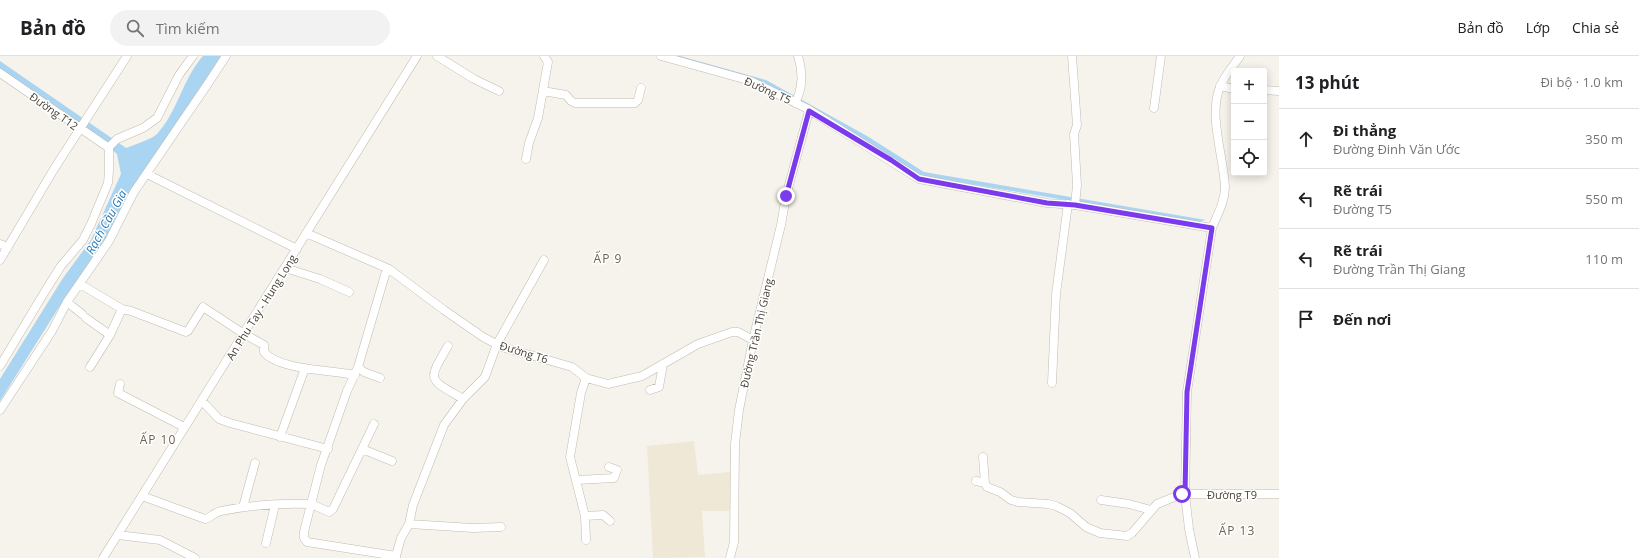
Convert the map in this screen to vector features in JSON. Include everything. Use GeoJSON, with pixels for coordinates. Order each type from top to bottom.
{"type":"FeatureCollection","features":[{"type":"Feature","properties":{"kind":"street"},"geometry":{"type":"LineString","coordinates":[[0,260],[4,246],[127,56]]}},
{"type":"Feature","properties":{"kind":"street"},"geometry":{"type":"LineString","coordinates":[[0,366],[46,288],[61,266],[83,240],[91,224],[108,183],[110,171],[109,148],[117,139],[150,124],[157,118],[179,75],[193,56]]}},
{"type":"Feature","properties":{"kind":"street"},"geometry":{"type":"LineString","coordinates":[[0,410],[52,332],[67,302],[109,241],[134,192],[226,56]]}},
{"type":"Feature","properties":{"kind":"street","name":"An Phu Tay - Hung Long"},"geometry":{"type":"LineString","coordinates":[[103,558],[417,56]]}},
{"type":"Feature","properties":{"kind":"street"},"geometry":{"type":"LineString","coordinates":[[437,56],[474,79],[498,91]]}},
{"type":"Feature","properties":{"kind":"street"},"geometry":{"type":"LineString","coordinates":[[526,159],[527,149],[538,118],[548,65],[548,62],[544,56]]}},
{"type":"Feature","properties":{"kind":"street","name":"Đường T5"},"geometry":{"type":"LineString","coordinates":[[661,56],[750,81],[796,100],[809,111],[891,160],[919,179],[1047,203],[1074,202],[1212,228]]}},
{"type":"Feature","properties":{"kind":"street"},"geometry":{"type":"LineString","coordinates":[[796,100],[801,73],[798,56]]}},
{"type":"Feature","properties":{"kind":"street"},"geometry":{"type":"LineString","coordinates":[[1052,383],[1056,294],[1074,202],[1074,134],[1078,125],[1072,56]]}},
{"type":"Feature","properties":{"kind":"street"},"geometry":{"type":"LineString","coordinates":[[1154,108],[1161,56]]}},
{"type":"Feature","properties":{"kind":"street"},"geometry":{"type":"LineString","coordinates":[[1195,558],[1189,529],[1185,494],[1187,392],[1212,228],[1220,209],[1225,188],[1217,117],[1217,99],[1220,86],[1240,56]]}},
{"type":"Feature","properties":{"kind":"street","name":"Đường T12"},"geometry":{"type":"LineString","coordinates":[[0,73],[109,148]]}},
{"type":"Feature","properties":{"kind":"street"},"geometry":{"type":"LineString","coordinates":[[1220,86],[1231,88]]}},
{"type":"Feature","properties":{"kind":"street"},"geometry":{"type":"LineString","coordinates":[[543,91],[564,94],[575,103],[635,103],[638,100],[641,88]]}},
{"type":"Feature","properties":{"kind":"street"},"geometry":{"type":"LineString","coordinates":[[1267,90],[1279,91]]}},
{"type":"Feature","properties":{"kind":"street","name":"Đường Trần Thị Giang"},"geometry":{"type":"LineString","coordinates":[[730,558],[734,542],[735,444],[739,410],[753,340],[781,225],[786,196],[809,111]]}},
{"type":"Feature","properties":{"kind":"street"},"geometry":{"type":"LineString","coordinates":[[147,174],[297,249]]}},
{"type":"Feature","properties":{"kind":"street","name":"Đường T6"},"geometry":{"type":"LineString","coordinates":[[306,233],[387,268],[444,310],[483,337],[496,344],[572,367],[586,378],[608,384],[642,376],[698,344],[732,332],[738,332],[753,340]]}},
{"type":"Feature","properties":{"kind":"street"},"geometry":{"type":"LineString","coordinates":[[387,268],[356,371],[347,391],[328,449],[321,465],[304,532],[305,541],[396,557],[401,538],[409,524],[413,505],[444,425],[463,398],[485,378],[496,344],[544,260]]}},
{"type":"Feature","properties":{"kind":"street"},"geometry":{"type":"LineString","coordinates":[[285,268],[349,292]]}},
{"type":"Feature","properties":{"kind":"street"},"geometry":{"type":"LineString","coordinates":[[80,284],[122,309],[131,310],[186,332],[203,307],[244,334],[264,345],[264,352],[266,355],[286,364],[305,368],[364,372],[380,378]]}},
{"type":"Feature","properties":{"kind":"street"},"geometry":{"type":"LineString","coordinates":[[67,302],[110,335]]}},
{"type":"Feature","properties":{"kind":"street"},"geometry":{"type":"LineString","coordinates":[[90,367],[110,335],[122,309]]}},
{"type":"Feature","properties":{"kind":"street"},"geometry":{"type":"LineString","coordinates":[[448,346],[434,371],[434,379],[437,384],[463,398]]}},
{"type":"Feature","properties":{"kind":"street"},"geometry":{"type":"LineString","coordinates":[[650,390],[659,388],[663,364]]}},
{"type":"Feature","properties":{"kind":"street"},"geometry":{"type":"LineString","coordinates":[[280,437],[305,368]]}},
{"type":"Feature","properties":{"kind":"street"},"geometry":{"type":"LineString","coordinates":[[586,378],[580,393],[570,452],[585,516],[586,540]]}},
{"type":"Feature","properties":{"kind":"street"},"geometry":{"type":"LineString","coordinates":[[120,384],[118,393],[184,427]]}},
{"type":"Feature","properties":{"kind":"street"},"geometry":{"type":"LineString","coordinates":[[202,401],[219,418],[230,423],[328,449]]}},
{"type":"Feature","properties":{"kind":"street"},"geometry":{"type":"LineString","coordinates":[[142,496],[205,519],[209,518],[217,511],[243,507],[275,505],[311,504],[329,512],[333,509],[374,424]]}},
{"type":"Feature","properties":{"kind":"street"},"geometry":{"type":"LineString","coordinates":[[362,449],[392,461]]}},
{"type":"Feature","properties":{"kind":"street"},"geometry":{"type":"LineString","coordinates":[[983,457],[985,483],[989,489],[998,492],[1015,502],[1048,504],[1061,508],[1070,513],[1086,527],[1100,533],[1129,535],[1139,527],[1151,510],[1129,504],[1101,500]]}},
{"type":"Feature","properties":{"kind":"street"},"geometry":{"type":"LineString","coordinates":[[243,507],[255,463]]}},
{"type":"Feature","properties":{"kind":"street"},"geometry":{"type":"LineString","coordinates":[[577,480],[614,478],[617,470],[609,467]]}},
{"type":"Feature","properties":{"kind":"street"},"geometry":{"type":"LineString","coordinates":[[976,480],[985,483]]}},
{"type":"Feature","properties":{"kind":"street","name":"Đường T9"},"geometry":{"type":"LineString","coordinates":[[1151,510],[1161,502],[1185,494],[1279,494]]}},
{"type":"Feature","properties":{"kind":"street"},"geometry":{"type":"LineString","coordinates":[[266,543],[275,505]]}},
{"type":"Feature","properties":{"kind":"street"},"geometry":{"type":"LineString","coordinates":[[585,516],[603,516],[610,521]]}},
{"type":"Feature","properties":{"kind":"street"},"geometry":{"type":"LineString","coordinates":[[409,524],[473,528],[501,527]]}},
{"type":"Feature","properties":{"kind":"street"},"geometry":{"type":"LineString","coordinates":[[118,535],[160,540],[195,558]]}},
{"type":"Feature","properties":{"kind":"shaded area"},"geometry":{"type":"Polygon","coordinates":[[[694,441],[698,475],[730,472],[731,511],[702,511],[705,557],[653,558],[647,446],[694,441]]]}},
{"type":"Feature","properties":{"kind":"water","name":"Rạch Cầu Gia"},"geometry":{"type":"Polygon","coordinates":[[[203,56],[224,56],[108,238],[66,296],[0,401],[0,379],[63,278],[91,240],[121,174],[117,154],[97,136],[0,69],[0,61],[126,148],[147,140],[157,134],[170,115],[190,74],[203,56]]]}},
{"type":"Feature","properties":{"kind":"water"},"geometry":{"type":"Polygon","coordinates":[[[668,56],[680,56],[766,80],[867,136],[924,172],[1206,220],[1198,222],[921,176],[820,114],[766,85],[668,56]]]}},
{"type":"Feature","properties":{"kind":"district","name":"ẤP 9"},"geometry":{"type":"Point","coordinates":[608,258]}},
{"type":"Feature","properties":{"kind":"district","name":"ẤP 10"},"geometry":{"type":"Point","coordinates":[158,439]}},
{"type":"Feature","properties":{"kind":"district","name":"ẤP 13"},"geometry":{"type":"Point","coordinates":[1237,530]}},
{"type":"Feature","properties":{"kind":"route"},"geometry":{"type":"LineString","coordinates":[[786,196],[809,111],[891,160],[919,179],[1047,203],[1075,205],[1212,228],[1187,392],[1185,494],[1182,494]]}}]}
